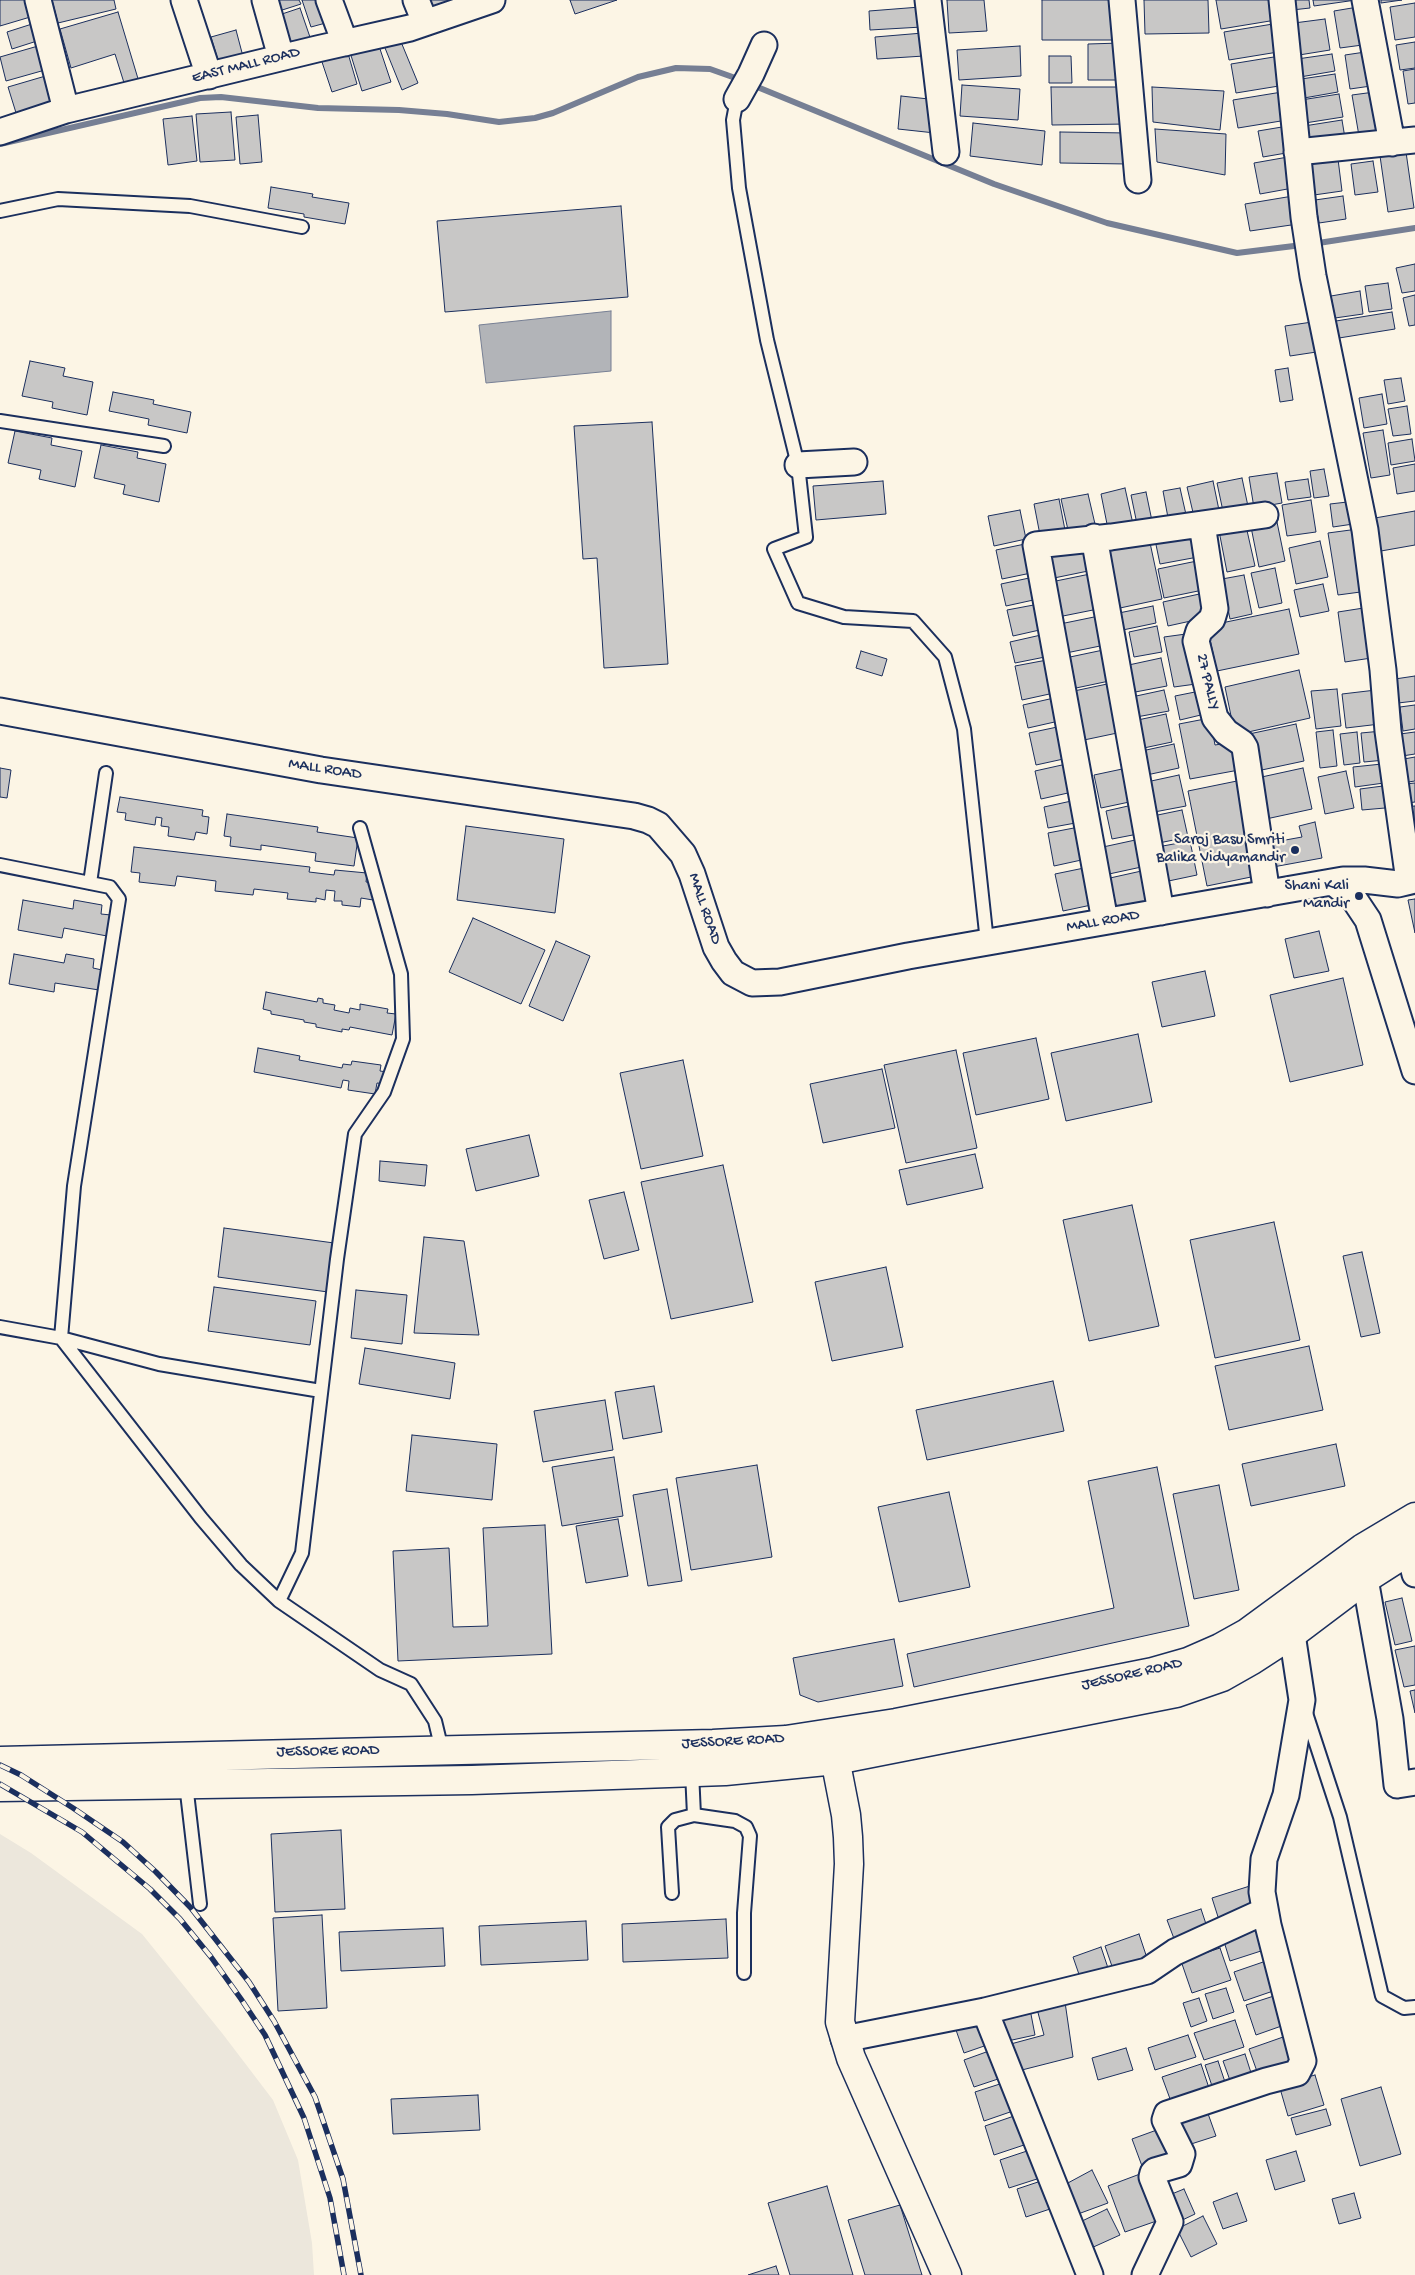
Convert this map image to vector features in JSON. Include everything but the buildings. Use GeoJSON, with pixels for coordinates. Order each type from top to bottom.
{"type":"FeatureCollection","features":[{"type":"Feature","properties":{"kind":"main road","name":"JESSORE ROAD"},"geometry":{"type":"LineString","coordinates":[[0,1761],[713,1744],[786,1740],[896,1723],[1089,1686],[1154,1672],[1188,1662],[1220,1648],[1247,1633],[1363,1548],[1415,1517]]}},
{"type":"Feature","properties":{"kind":"main road","name":"JESSORE ROAD"},"geometry":{"type":"LineString","coordinates":[[0,1787],[462,1780],[692,1772],[836,1760],[1176,1693],[1222,1677],[1292,1634],[1365,1579],[1413,1557]]}},
{"type":"Feature","properties":{"kind":"main road"},"geometry":{"type":"LineString","coordinates":[[830,1734],[848,1837],[845,1948],[840,2022],[844,2038],[948,2275]]}},
{"type":"Feature","properties":{"kind":"street"},"geometry":{"type":"LineString","coordinates":[[38,0],[66,110]]}},
{"type":"Feature","properties":{"kind":"street"},"geometry":{"type":"LineString","coordinates":[[184,0],[209,76]]}},
{"type":"Feature","properties":{"kind":"street"},"geometry":{"type":"LineString","coordinates":[[265,0],[281,57]]}},
{"type":"Feature","properties":{"kind":"street"},"geometry":{"type":"LineString","coordinates":[[329,0],[344,43]]}},
{"type":"Feature","properties":{"kind":"street","name":"EAST MALL ROAD"},"geometry":{"type":"LineString","coordinates":[[0,132],[66,110],[281,57],[410,28],[421,11],[490,0]]}},
{"type":"Feature","properties":{"kind":"street"},"geometry":{"type":"LineString","coordinates":[[928,0],[946,152]]}},
{"type":"Feature","properties":{"kind":"street"},"geometry":{"type":"LineString","coordinates":[[1122,0],[1138,180]]}},
{"type":"Feature","properties":{"kind":"street"},"geometry":{"type":"LineString","coordinates":[[1282,0],[1304,217],[1313,276],[1365,530],[1388,731],[1408,882],[1374,906],[1368,920]]}},
{"type":"Feature","properties":{"kind":"street"},"geometry":{"type":"LineString","coordinates":[[1297,152],[1404,141],[1365,0]]}},
{"type":"Feature","properties":{"kind":"street"},"geometry":{"type":"LineString","coordinates":[[737,99],[764,45]]}},
{"type":"Feature","properties":{"kind":"street"},"geometry":{"type":"LineString","coordinates":[[798,465],[854,462]]}},
{"type":"Feature","properties":{"kind":"street"},"geometry":{"type":"LineString","coordinates":[[1105,921],[1036,545],[1094,537],[1112,537],[1265,514]]}},
{"type":"Feature","properties":{"kind":"street","name":"27 PALLY"},"geometry":{"type":"LineString","coordinates":[[1202,524],[1215,609],[1212,619],[1199,630],[1196,641],[1215,718],[1226,732],[1242,743],[1245,748],[1267,894]]}},
{"type":"Feature","properties":{"kind":"street"},"geometry":{"type":"LineString","coordinates":[[1094,537],[1161,912]]}},
{"type":"Feature","properties":{"kind":"street","name":"MALL ROAD"},"geometry":{"type":"LineString","coordinates":[[0,712],[321,770],[634,816],[648,820],[658,825],[683,854],[692,874],[716,947],[724,961],[733,973],[742,980],[752,983],[780,982],[987,942],[1352,879],[1408,882]]}},
{"type":"Feature","properties":{"kind":"street"},"geometry":{"type":"LineString","coordinates":[[1333,882],[1354,899],[1368,920],[1415,1071]]}},
{"type":"Feature","properties":{"kind":"street"},"geometry":{"type":"LineString","coordinates":[[1365,1579],[1390,1719],[1397,1785],[1415,1782]]}},
{"type":"Feature","properties":{"kind":"street"},"geometry":{"type":"LineString","coordinates":[[1145,2275],[1170,2222],[1152,2176],[1155,2170],[1178,2164],[1182,2154],[1165,2120],[1167,2114],[1266,2081],[1297,2073],[1303,2061],[1262,1892],[1264,1860],[1286,1795],[1302,1700],[1292,1634]]}},
{"type":"Feature","properties":{"kind":"street"},"geometry":{"type":"LineString","coordinates":[[844,2038],[985,2011],[1147,1971],[1175,1952],[1266,1911]]}},
{"type":"Feature","properties":{"kind":"street"},"geometry":{"type":"LineString","coordinates":[[985,2011],[1090,2275]]}},
{"type":"Feature","properties":{"kind":"lane"},"geometry":{"type":"LineString","coordinates":[[737,99],[733,120],[739,188],[767,340],[798,465],[806,537],[774,549],[798,603],[844,617],[913,621],[945,658],[964,728],[987,942]]}},
{"type":"Feature","properties":{"kind":"lane"},"geometry":{"type":"LineString","coordinates":[[0,212],[58,199],[190,206],[302,227]]}},
{"type":"Feature","properties":{"kind":"lane"},"geometry":{"type":"LineString","coordinates":[[0,421],[164,446]]}},
{"type":"Feature","properties":{"kind":"lane"},"geometry":{"type":"LineString","coordinates":[[90,883],[106,773]]}},
{"type":"Feature","properties":{"kind":"lane"},"geometry":{"type":"LineString","coordinates":[[279,1600],[302,1553],[337,1259],[355,1134],[384,1092],[402,1039],[401,974],[360,828]]}},
{"type":"Feature","properties":{"kind":"lane"},"geometry":{"type":"LineString","coordinates":[[0,865],[110,887],[119,899],[74,1186],[61,1338],[201,1518],[241,1566],[279,1600],[380,1670],[411,1684],[435,1720],[442,1750]]}},
{"type":"Feature","properties":{"kind":"lane"},"geometry":{"type":"LineString","coordinates":[[0,1327],[61,1338],[158,1364],[321,1391]]}},
{"type":"Feature","properties":{"kind":"lane"},"geometry":{"type":"LineString","coordinates":[[1302,1700],[1340,1817],[1382,1996],[1404,2008],[1415,2007]]}},
{"type":"Feature","properties":{"kind":"lane"},"geometry":{"type":"LineString","coordinates":[[692,1772],[694,1815]]}},
{"type":"Feature","properties":{"kind":"lane"},"geometry":{"type":"LineString","coordinates":[[186,1784],[200,1904]]}},
{"type":"Feature","properties":{"kind":"lane"},"geometry":{"type":"LineString","coordinates":[[672,1893],[668,1827],[675,1820],[694,1815],[736,1821],[746,1827],[750,1836],[744,1913],[744,1973]]}},
{"type":"Feature","properties":{"kind":"shaded area"},"geometry":{"type":"Polygon","coordinates":[[[611,311],[611,371],[486,383],[479,325],[611,311]]]}},
{"type":"Feature","properties":{"kind":"shaded area"},"geometry":{"type":"Polygon","coordinates":[[[0,1834],[31,1853],[142,1934],[273,2100],[298,2160],[312,2243],[314,2275],[0,2275],[0,1834]]]}},
{"type":"Feature","properties":{"kind":"waterway"},"geometry":{"type":"LineString","coordinates":[[0,144],[200,98],[221,97],[318,108],[399,110],[447,114],[499,122],[535,118],[553,113],[638,77],[676,68],[710,69],[741,80]]}},
{"type":"Feature","properties":{"kind":"waterway"},"geometry":{"type":"LineString","coordinates":[[750,84],[994,184],[1107,223],[1237,253],[1302,245]]}},
{"type":"Feature","properties":{"kind":"waterway"},"geometry":{"type":"LineString","coordinates":[[1312,244],[1415,228]]}},
{"type":"Feature","properties":{"kind":"railway"},"geometry":{"type":"LineString","coordinates":[[0,1765],[21,1775],[123,1842],[191,1908],[249,1982],[274,2021],[315,2097],[343,2179],[361,2275]]}},
{"type":"Feature","properties":{"kind":"railway"},"geometry":{"type":"LineString","coordinates":[[0,1784],[82,1832],[150,1889],[180,1919],[211,1957],[241,1999],[265,2035],[304,2118],[330,2198],[344,2275]]}},
{"type":"Feature","properties":{"kind":"place","name":"Saroj Basu Smriti Balika Vidyamandir"},"geometry":{"type":"Point","coordinates":[1295,850]}},
{"type":"Feature","properties":{"kind":"place","name":"Shani Kali Mandir"},"geometry":{"type":"Point","coordinates":[1359,896]}}]}
